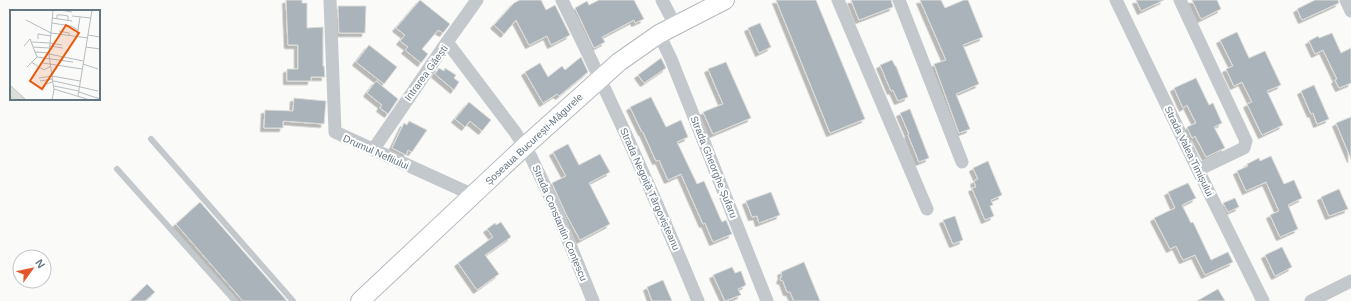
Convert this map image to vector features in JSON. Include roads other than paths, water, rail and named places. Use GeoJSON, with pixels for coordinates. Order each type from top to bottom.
{"type":"FeatureCollection","features":[{"type":"Feature","properties":{"kind":"main road","name":"Șoseaua București-Măgurele"},"geometry":{"type":"LineString","coordinates":[[360,301],[600,78],[631,53],[659,34],[725,0]]}},
{"type":"Feature","properties":{"kind":"street","name":"Drumul Nefliului"},"geometry":{"type":"LineString","coordinates":[[330,0],[335,132],[473,195]]}},
{"type":"Feature","properties":{"kind":"street"},"geometry":{"type":"LineString","coordinates":[[447,42],[477,0]]}},
{"type":"Feature","properties":{"kind":"street","name":"Strada Negoiță Târgovișteanu"},"geometry":{"type":"LineString","coordinates":[[562,0],[600,78],[646,179],[698,301]]}},
{"type":"Feature","properties":{"kind":"street"},"geometry":{"type":"LineString","coordinates":[[662,0],[675,26]]}},
{"type":"Feature","properties":{"kind":"street"},"geometry":{"type":"LineString","coordinates":[[838,0],[927,209]]}},
{"type":"Feature","properties":{"kind":"street"},"geometry":{"type":"LineString","coordinates":[[899,0],[962,162]]}},
{"type":"Feature","properties":{"kind":"street","name":"Strada Valea Timișului"},"geometry":{"type":"LineString","coordinates":[[1116,0],[1263,301]]}},
{"type":"Feature","properties":{"kind":"street"},"geometry":{"type":"LineString","coordinates":[[1180,0],[1246,141],[1244,148],[1198,170]]}},
{"type":"Feature","properties":{"kind":"street"},"geometry":{"type":"LineString","coordinates":[[1346,0],[1351,12]]}},
{"type":"Feature","properties":{"kind":"street","name":"Strada Gheorghe Șufaru"},"geometry":{"type":"LineString","coordinates":[[659,34],[671,59],[767,301]]}},
{"type":"Feature","properties":{"kind":"street","name":"Intrarea Găești"},"geometry":{"type":"LineString","coordinates":[[373,150],[447,42],[524,147]]}},
{"type":"Feature","properties":{"kind":"street","name":"Strada Constantin Conțescu"},"geometry":{"type":"LineString","coordinates":[[524,147],[550,196],[593,301]]}},
{"type":"Feature","properties":{"kind":"street"},"geometry":{"type":"LineString","coordinates":[[1311,301],[1351,281]]}},
{"type":"Feature","properties":{"kind":"lane"},"geometry":{"type":"LineString","coordinates":[[150,139],[293,301]]}},
{"type":"Feature","properties":{"kind":"lane"},"geometry":{"type":"LineString","coordinates":[[117,169],[236,301]]}}]}
